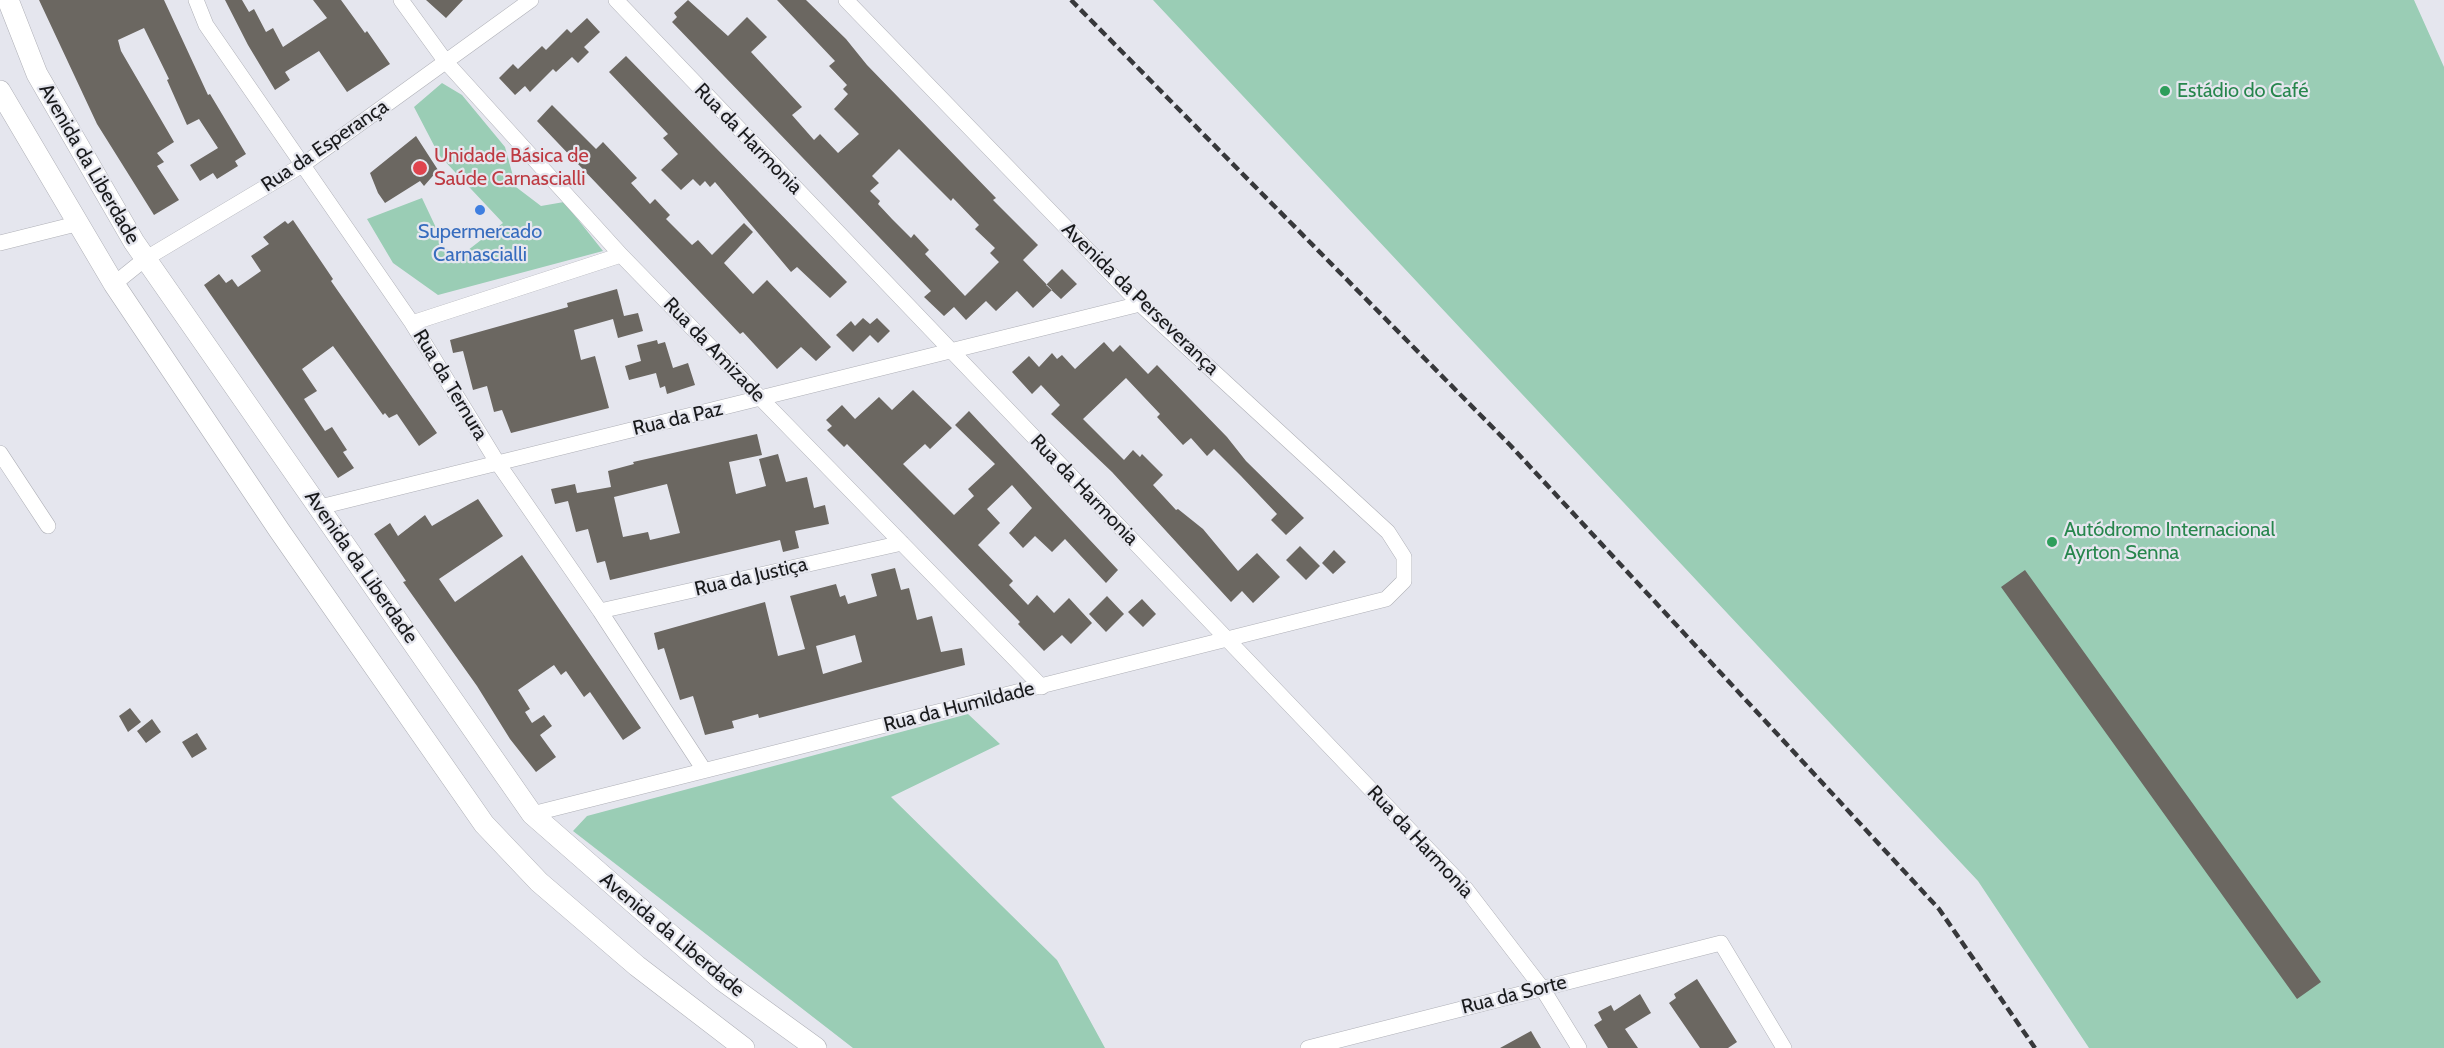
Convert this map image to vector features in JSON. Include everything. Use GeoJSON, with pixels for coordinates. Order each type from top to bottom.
{"type":"FeatureCollection","features":[{"type":"Feature","properties":{"kind":"street","name":"Avenida da Liberdade"},"geometry":{"type":"LineString","coordinates":[[8,0],[37,74],[145,259],[532,814],[722,980],[816,1048]]}},
{"type":"Feature","properties":{"kind":"street","name":"Rua da Ternura"},"geometry":{"type":"LineString","coordinates":[[196,0],[206,25],[412,323],[497,462],[600,611],[704,770]]}},
{"type":"Feature","properties":{"kind":"street","name":"Rua da Amizade"},"geometry":{"type":"LineString","coordinates":[[401,0],[446,62],[621,255],[1042,687]]}},
{"type":"Feature","properties":{"kind":"street","name":"Rua da Esperança"},"geometry":{"type":"LineString","coordinates":[[114,284],[145,259],[304,164],[531,0]]}},
{"type":"Feature","properties":{"kind":"street","name":"Rua da Harmonia"},"geometry":{"type":"LineString","coordinates":[[616,0],[1466,889],[1542,988],[1579,1048]]}},
{"type":"Feature","properties":{"kind":"street","name":"Avenida da Perseverança"},"geometry":{"type":"LineString","coordinates":[[846,0],[1140,304],[1388,532],[1404,557],[1404,581],[1386,599]]}},
{"type":"Feature","properties":{"kind":"street","name":"Avenida da Liberdade"},"geometry":{"type":"LineString","coordinates":[[0,91],[76,224],[114,284],[279,530],[484,824],[548,890],[637,966],[744,1048]]}},
{"type":"Feature","properties":{"kind":"street"},"geometry":{"type":"LineString","coordinates":[[0,243],[76,224]]}},
{"type":"Feature","properties":{"kind":"street"},"geometry":{"type":"LineString","coordinates":[[412,323],[621,255]]}},
{"type":"Feature","properties":{"kind":"street","name":"Rua da Paz"},"geometry":{"type":"LineString","coordinates":[[320,507],[497,462],[762,400],[1140,304]]}},
{"type":"Feature","properties":{"kind":"street"},"geometry":{"type":"LineString","coordinates":[[0,453],[48,526]]}},
{"type":"Feature","properties":{"kind":"street","name":"Rua da Justiça"},"geometry":{"type":"LineString","coordinates":[[600,611],[902,543]]}},
{"type":"Feature","properties":{"kind":"street","name":"Rua da Humildade"},"geometry":{"type":"LineString","coordinates":[[532,814],[1229,641],[1386,599]]}},
{"type":"Feature","properties":{"kind":"street","name":"Rua da Sorte"},"geometry":{"type":"LineString","coordinates":[[1308,1048],[1721,943],[1784,1048]]}},
{"type":"Feature","properties":{"kind":"street"},"geometry":{"type":"LineString","coordinates":[[1364,1034],[1373,1048]]}},
{"type":"Feature","properties":{"kind":"green space","name":"Autódromo Internacional Ayrton Senna"},"geometry":{"type":"Polygon","coordinates":[[[1153,0],[2414,0],[2444,67],[2444,1048],[2089,1048],[1978,881],[1153,0]]]}},
{"type":"Feature","properties":{"kind":"green space"},"geometry":{"type":"Polygon","coordinates":[[[442,83],[462,95],[505,147],[516,187],[541,206],[564,202],[603,251],[438,295],[393,263],[367,219],[422,198],[446,249],[463,254],[503,223],[439,155],[414,107],[442,83]]]}},
{"type":"Feature","properties":{"kind":"green space"},"geometry":{"type":"Polygon","coordinates":[[[968,714],[1000,744],[891,797],[1057,960],[1105,1048],[853,1048],[573,831],[587,816],[968,714]]]}},
{"type":"Feature","properties":{"kind":"building"},"geometry":{"type":"Polygon","coordinates":[[[39,0],[164,0],[208,95],[210,94],[246,154],[235,161],[238,166],[217,179],[213,173],[200,181],[190,165],[218,148],[199,119],[187,125],[167,80],[169,79],[144,28],[118,40],[121,51],[174,142],[157,153],[164,162],[157,166],[179,200],[154,215],[97,124],[39,0]]]}},
{"type":"Feature","properties":{"kind":"building"},"geometry":{"type":"Polygon","coordinates":[[[225,0],[242,0],[249,12],[254,9],[266,32],[273,28],[283,47],[327,18],[313,0],[341,0],[390,64],[347,92],[319,51],[285,72],[290,80],[275,90],[225,0]]]}},
{"type":"Feature","properties":{"kind":"building"},"geometry":{"type":"Polygon","coordinates":[[[426,0],[463,0],[446,18],[426,0]]]}},
{"type":"Feature","properties":{"kind":"building"},"geometry":{"type":"Polygon","coordinates":[[[688,0],[728,36],[747,17],[767,37],[751,52],[802,107],[792,115],[814,140],[820,134],[838,153],[859,134],[834,109],[848,94],[843,89],[847,85],[829,66],[835,61],[777,0],[806,0],[846,39],[867,65],[996,198],[993,200],[1038,245],[1023,260],[1052,290],[1033,308],[1017,291],[996,311],[986,301],[966,320],[954,307],[944,316],[924,297],[931,291],[672,22],[677,17],[674,13],[688,0]],[[899,149],[872,176],[879,183],[870,191],[880,201],[878,204],[911,238],[914,234],[929,250],[925,254],[965,296],[999,262],[990,253],[995,248],[975,229],[979,225],[953,198],[951,201],[899,149]]]}},
{"type":"Feature","properties":{"kind":"building"},"geometry":{"type":"Polygon","coordinates":[[[587,18],[600,32],[584,47],[589,52],[578,63],[572,57],[556,72],[553,69],[530,92],[525,86],[515,95],[499,78],[513,64],[518,69],[542,46],[546,50],[567,29],[571,33],[587,18]]]}},
{"type":"Feature","properties":{"kind":"building"},"geometry":{"type":"Polygon","coordinates":[[[626,56],[847,282],[830,298],[797,267],[791,272],[715,182],[710,187],[705,181],[700,186],[693,179],[681,190],[661,170],[678,154],[663,138],[668,134],[609,72],[626,56]]]}},
{"type":"Feature","properties":{"kind":"building"},"geometry":{"type":"Polygon","coordinates":[[[552,105],[596,149],[603,142],[637,178],[631,183],[650,204],[655,199],[670,215],[666,219],[692,245],[698,240],[712,255],[744,223],[753,232],[724,263],[753,294],[767,280],[831,347],[816,361],[801,347],[777,369],[743,332],[740,334],[537,121],[552,105]]]}},
{"type":"Feature","properties":{"kind":"building","name":"Unidade Básica de Saúde Carnascialli"},"geometry":{"type":"Polygon","coordinates":[[[416,136],[438,170],[424,186],[420,181],[385,203],[370,173],[416,136]]]}},
{"type":"Feature","properties":{"kind":"building"},"geometry":{"type":"Polygon","coordinates":[[[293,220],[333,279],[331,281],[437,433],[419,446],[397,414],[389,418],[385,413],[383,415],[333,346],[302,369],[317,391],[304,399],[325,431],[332,427],[347,450],[343,452],[354,468],[338,478],[204,285],[219,274],[226,283],[232,279],[238,287],[261,271],[251,256],[269,244],[263,237],[285,221],[288,224],[293,220]]]}},
{"type":"Feature","properties":{"kind":"building"},"geometry":{"type":"Polygon","coordinates":[[[1062,269],[1077,284],[1061,299],[1046,285],[1062,269]]]}},
{"type":"Feature","properties":{"kind":"building"},"geometry":{"type":"Polygon","coordinates":[[[617,289],[624,316],[638,313],[643,331],[618,338],[613,319],[574,330],[581,360],[595,356],[609,408],[511,433],[502,410],[494,412],[487,386],[473,390],[463,351],[453,353],[450,340],[568,307],[567,303],[617,289]]]}},
{"type":"Feature","properties":{"kind":"building"},"geometry":{"type":"Polygon","coordinates":[[[863,318],[870,324],[877,318],[890,331],[878,343],[870,335],[853,352],[836,335],[851,321],[855,326],[863,318]]]}},
{"type":"Feature","properties":{"kind":"building"},"geometry":{"type":"Polygon","coordinates":[[[657,340],[658,344],[665,342],[673,368],[688,363],[695,385],[667,394],[665,386],[660,388],[656,373],[629,380],[625,366],[641,361],[637,345],[657,340]]]}},
{"type":"Feature","properties":{"kind":"building"},"geometry":{"type":"Polygon","coordinates":[[[1104,342],[1113,352],[1120,345],[1148,374],[1157,365],[1227,437],[1246,461],[1304,518],[1286,535],[1271,520],[1277,514],[1214,449],[1207,456],[1191,438],[1183,445],[1157,417],[1160,414],[1126,378],[1083,419],[1124,460],[1133,450],[1140,457],[1142,454],[1163,475],[1153,485],[1176,510],[1178,509],[1203,529],[1238,571],[1257,553],[1280,577],[1253,603],[1242,591],[1231,602],[1112,472],[1051,414],[1060,405],[1041,385],[1032,394],[1012,372],[1029,356],[1039,367],[1052,353],[1057,359],[1062,355],[1075,369],[1104,342]]]}},
{"type":"Feature","properties":{"kind":"building"},"geometry":{"type":"Polygon","coordinates":[[[913,390],[952,428],[930,449],[925,444],[903,464],[954,515],[974,496],[968,489],[995,464],[955,425],[969,411],[1118,570],[1106,583],[1065,539],[1052,552],[1035,536],[1023,548],[1009,533],[1032,508],[1012,485],[987,509],[1000,523],[978,545],[1013,581],[1009,585],[1028,605],[1037,595],[1054,613],[1069,598],[1092,623],[1071,644],[1062,635],[1044,651],[1018,624],[1020,622],[847,444],[844,447],[827,430],[832,426],[826,420],[842,405],[855,419],[879,397],[892,410],[913,390]]]}},
{"type":"Feature","properties":{"kind":"building"},"geometry":{"type":"Polygon","coordinates":[[[757,434],[762,455],[729,462],[736,494],[766,486],[759,459],[778,454],[786,482],[807,477],[814,508],[825,505],[829,524],[795,531],[799,548],[783,552],[780,540],[610,580],[605,561],[597,563],[588,529],[576,532],[568,501],[555,504],[551,489],[575,484],[577,493],[611,487],[608,471],[634,464],[633,462],[757,434]],[[667,484],[614,497],[623,537],[648,532],[650,540],[680,533],[667,484]]]}},
{"type":"Feature","properties":{"kind":"building"},"geometry":{"type":"Polygon","coordinates":[[[478,499],[503,536],[439,579],[455,602],[522,555],[641,728],[623,740],[590,692],[584,697],[566,671],[561,675],[554,665],[518,690],[530,709],[525,712],[532,723],[544,715],[552,726],[540,735],[556,757],[536,772],[510,739],[477,686],[403,582],[406,581],[374,534],[390,523],[398,536],[425,515],[432,526],[478,499]]]}},
{"type":"Feature","properties":{"kind":"building"},"geometry":{"type":"Polygon","coordinates":[[[1300,546],[1320,566],[1306,580],[1286,560],[1300,546]]]}},
{"type":"Feature","properties":{"kind":"building"},"geometry":{"type":"Polygon","coordinates":[[[1334,550],[1346,562],[1333,574],[1322,563],[1334,550]]]}},
{"type":"Feature","properties":{"kind":"building"},"geometry":{"type":"Polygon","coordinates":[[[895,568],[901,590],[909,588],[917,620],[932,616],[941,652],[962,648],[965,665],[759,718],[758,714],[732,721],[734,728],[705,735],[693,696],[680,700],[664,648],[658,650],[654,633],[765,602],[778,656],[805,649],[790,596],[836,584],[840,597],[845,595],[848,604],[877,596],[871,574],[895,568]],[[855,635],[816,646],[823,674],[862,662],[855,635]]]}},
{"type":"Feature","properties":{"kind":"building"},"geometry":{"type":"Polygon","coordinates":[[[2025,570],[2321,982],[2297,999],[2001,587],[2025,570]]]}},
{"type":"Feature","properties":{"kind":"building"},"geometry":{"type":"Polygon","coordinates":[[[1107,596],[1124,614],[1106,632],[1089,614],[1107,596]]]}},
{"type":"Feature","properties":{"kind":"building"},"geometry":{"type":"Polygon","coordinates":[[[1142,599],[1156,614],[1143,627],[1128,612],[1142,599]]]}},
{"type":"Feature","properties":{"kind":"building"},"geometry":{"type":"Polygon","coordinates":[[[130,708],[141,722],[128,732],[119,716],[130,708]]]}},
{"type":"Feature","properties":{"kind":"building"},"geometry":{"type":"Polygon","coordinates":[[[152,719],[161,732],[146,743],[137,731],[152,719]]]}},
{"type":"Feature","properties":{"kind":"building"},"geometry":{"type":"Polygon","coordinates":[[[197,733],[207,749],[192,758],[182,742],[197,733]]]}},
{"type":"Feature","properties":{"kind":"building"},"geometry":{"type":"Polygon","coordinates":[[[1697,979],[1737,1042],[1728,1048],[1700,1048],[1669,1003],[1676,998],[1674,994],[1697,979]]]}},
{"type":"Feature","properties":{"kind":"building"},"geometry":{"type":"Polygon","coordinates":[[[1640,994],[1651,1013],[1625,1029],[1638,1048],[1608,1048],[1594,1025],[1602,1020],[1598,1012],[1611,1005],[1614,1011],[1640,994]]]}},
{"type":"Feature","properties":{"kind":"building"},"geometry":{"type":"Polygon","coordinates":[[[1531,1031],[1541,1048],[1500,1048],[1531,1031]]]}},
{"type":"Feature","properties":{"kind":"railway"},"geometry":{"type":"LineString","coordinates":[[1071,0],[1510,445],[1939,909],[2035,1048]]}},
{"type":"Feature","properties":{"kind":"place","name":"Estádio do Café"},"geometry":{"type":"Point","coordinates":[2165,91]}},
{"type":"Feature","properties":{"kind":"place","name":"Unidade Básica de Saúde Carnascialli"},"geometry":{"type":"Point","coordinates":[420,168]}},
{"type":"Feature","properties":{"kind":"place","name":"Supermercado Carnascialli"},"geometry":{"type":"Point","coordinates":[480,210]}},
{"type":"Feature","properties":{"kind":"place","name":"Autódromo Internacional Ayrton Senna"},"geometry":{"type":"Point","coordinates":[2052,542]}}]}
